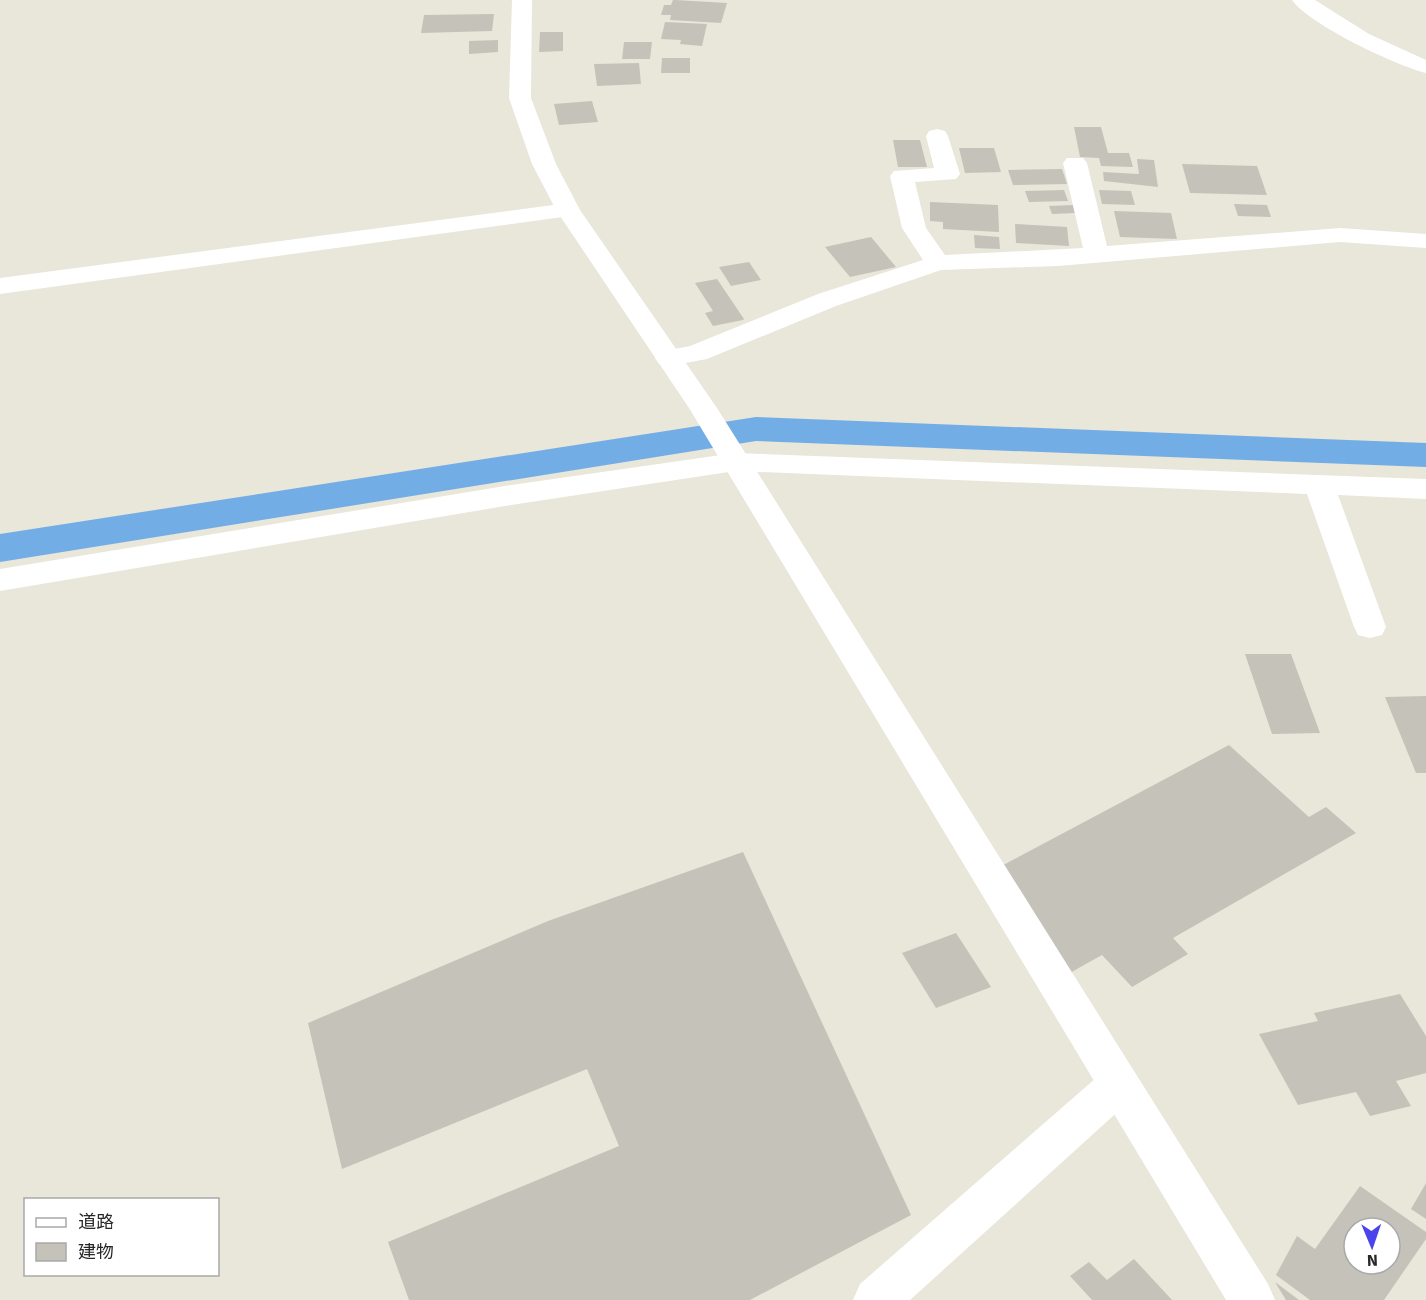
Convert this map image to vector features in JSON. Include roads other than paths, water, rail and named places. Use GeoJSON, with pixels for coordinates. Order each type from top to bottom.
{"type":"FeatureCollection","features":[{"type":"Feature","properties":{"kind":"street"},"geometry":{"type":"LineString","coordinates":[[522,0],[520,98],[544,164],[568,210],[703,408],[1252,1300]]}},
{"type":"Feature","properties":{"kind":"street"},"geometry":{"type":"LineString","coordinates":[[1302,0],[1341,27],[1404,60],[1426,67]]}},
{"type":"Feature","properties":{"kind":"street"},"geometry":{"type":"LineString","coordinates":[[937,136],[948,174],[902,176],[914,228],[938,263]]}},
{"type":"Feature","properties":{"kind":"street"},"geometry":{"type":"LineString","coordinates":[[1075,163],[1097,255]]}},
{"type":"Feature","properties":{"kind":"street"},"geometry":{"type":"LineString","coordinates":[[0,286],[568,210]]}},
{"type":"Feature","properties":{"kind":"street"},"geometry":{"type":"LineString","coordinates":[[669,358],[698,353],[827,300],[938,263],[1097,255],[1340,235],[1426,241]]}},
{"type":"Feature","properties":{"kind":"street"},"geometry":{"type":"LineString","coordinates":[[0,580],[733,458],[1426,489]]}},
{"type":"Feature","properties":{"kind":"street"},"geometry":{"type":"LineString","coordinates":[[1319,485],[1370,627]]}},
{"type":"Feature","properties":{"kind":"street"},"geometry":{"type":"LineString","coordinates":[[876,1300],[1119,1084]]}},
{"type":"Feature","properties":{"kind":"waterway"},"geometry":{"type":"LineString","coordinates":[[0,548],[756,429],[1426,455]]}}]}
